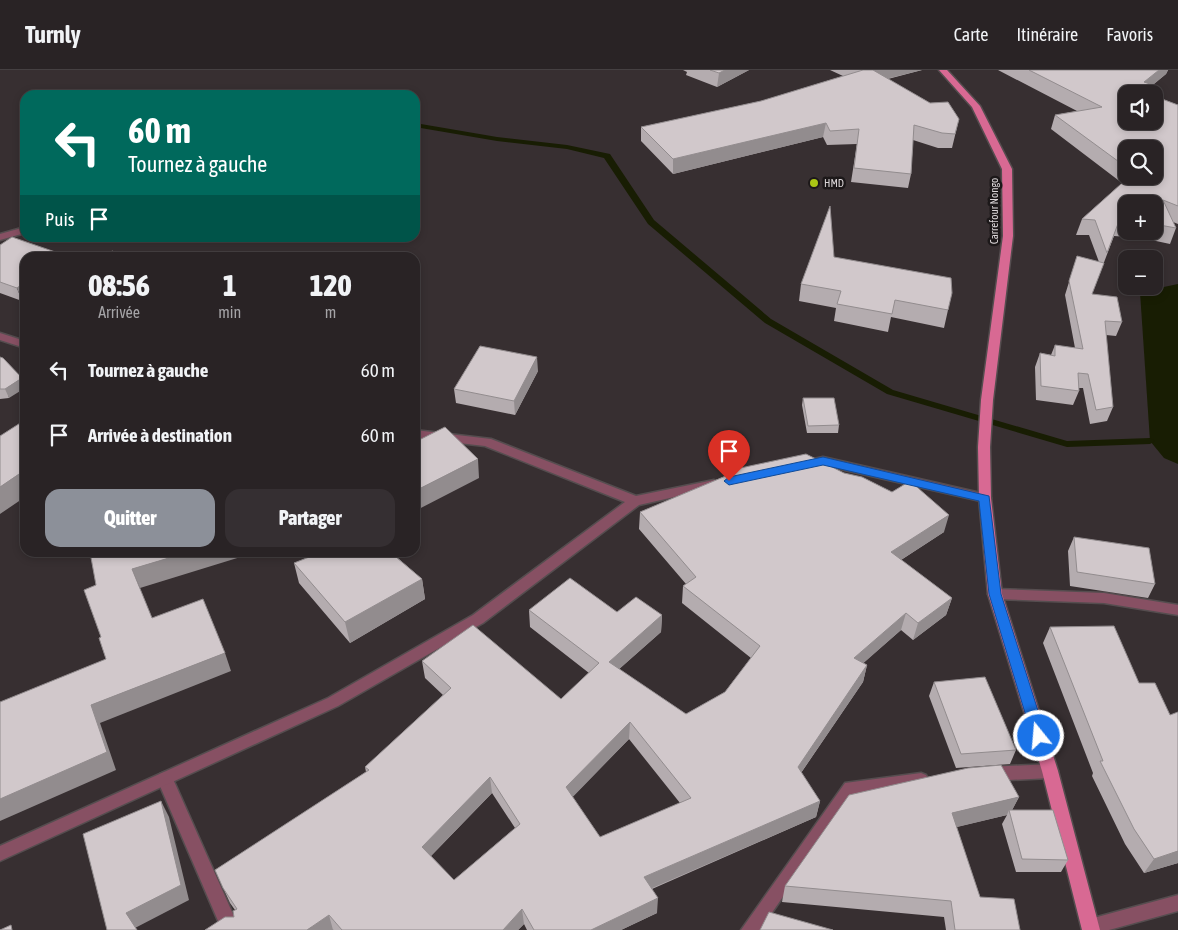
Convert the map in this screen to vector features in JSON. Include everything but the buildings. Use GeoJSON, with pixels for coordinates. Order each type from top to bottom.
{"type":"FeatureCollection","features":[{"type":"Feature","properties":{"kind":"main road","name":"Carrefour Nongo"},"geometry":{"type":"LineString","coordinates":[[943,70],[976,106],[1007,169],[1008,236],[987,400],[984,447],[984,498],[995,594],[1050,771],[1090,929]]}},
{"type":"Feature","properties":{"kind":"street"},"geometry":{"type":"LineString","coordinates":[[0,237],[20,231]]}},
{"type":"Feature","properties":{"kind":"street"},"geometry":{"type":"LineString","coordinates":[[0,336],[20,343]]}},
{"type":"Feature","properties":{"kind":"street"},"geometry":{"type":"LineString","coordinates":[[420,435],[488,442],[635,501]]}},
{"type":"Feature","properties":{"kind":"street"},"geometry":{"type":"LineString","coordinates":[[795,467],[823,461],[984,498]]}},
{"type":"Feature","properties":{"kind":"street"},"geometry":{"type":"LineString","coordinates":[[0,854],[333,702],[478,619],[635,501],[729,481]]}},
{"type":"Feature","properties":{"kind":"street"},"geometry":{"type":"LineString","coordinates":[[995,594],[1104,598],[1178,610]]}},
{"type":"Feature","properties":{"kind":"street"},"geometry":{"type":"LineString","coordinates":[[968,775],[1050,771]]}},
{"type":"Feature","properties":{"kind":"street"},"geometry":{"type":"LineString","coordinates":[[750,930],[850,788],[939,778]]}},
{"type":"Feature","properties":{"kind":"street"},"geometry":{"type":"LineString","coordinates":[[165,779],[231,930]]}},
{"type":"Feature","properties":{"kind":"street"},"geometry":{"type":"LineString","coordinates":[[1090,929],[1178,903]]}},
{"type":"Feature","properties":{"kind":"shaded area"},"geometry":{"type":"Polygon","coordinates":[[[1178,284],[1178,464],[1164,458],[1150,441],[1140,295],[1163,295],[1163,287],[1178,284]]]}},
{"type":"Feature","properties":{"kind":"waterway"},"geometry":{"type":"LineString","coordinates":[[420,126],[497,139],[567,147],[607,156],[651,222],[768,321],[890,392],[1067,444],[1150,441]]}},
{"type":"Feature","properties":{"kind":"place","name":"HMD"},"geometry":{"type":"Point","coordinates":[814,183]}},
{"type":"Feature","properties":{"kind":"route"},"geometry":{"type":"LineString","coordinates":[[729,481],[823,461],[984,498],[995,594],[1039,736]]}}]}
